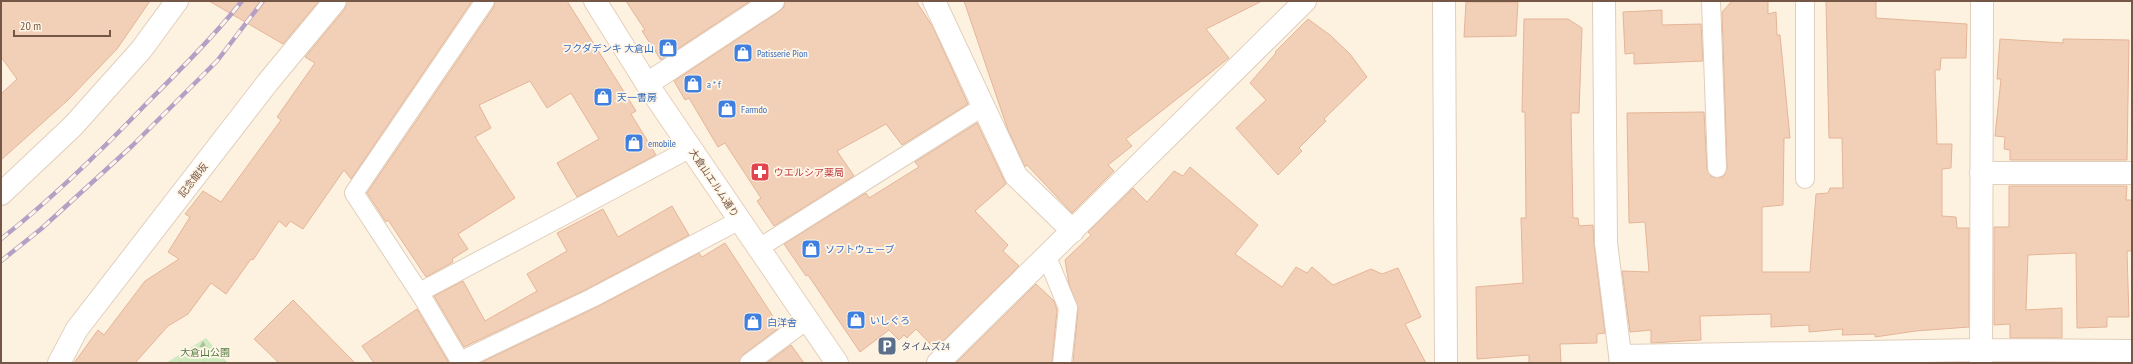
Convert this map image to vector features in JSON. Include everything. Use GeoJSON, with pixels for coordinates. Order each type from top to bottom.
{"type":"FeatureCollection","features":[{"type":"Feature","properties":{"kind":"street"},"geometry":{"type":"LineString","coordinates":[[1,194],[73,126],[142,50],[177,1]]}},
{"type":"Feature","properties":{"kind":"street","name":"記念館坂"},"geometry":{"type":"LineString","coordinates":[[59,363],[77,329],[268,82],[334,1]]}},
{"type":"Feature","properties":{"kind":"street","name":"大倉山エルム通り"},"geometry":{"type":"LineString","coordinates":[[596,1],[647,84],[836,363]]}},
{"type":"Feature","properties":{"kind":"street"},"geometry":{"type":"LineString","coordinates":[[647,84],[773,1]]}},
{"type":"Feature","properties":{"kind":"street"},"geometry":{"type":"LineString","coordinates":[[934,1],[1016,176],[1073,231]]}},
{"type":"Feature","properties":{"kind":"street"},"geometry":{"type":"LineString","coordinates":[[938,363],[1305,1]]}},
{"type":"Feature","properties":{"kind":"street"},"geometry":{"type":"LineString","coordinates":[[1444,1],[1446,363]]}},
{"type":"Feature","properties":{"kind":"street"},"geometry":{"type":"LineString","coordinates":[[1604,1],[1606,243],[1621,359],[1981,357],[2132,351]]}},
{"type":"Feature","properties":{"kind":"street"},"geometry":{"type":"LineString","coordinates":[[1981,357],[1982,1]]}},
{"type":"Feature","properties":{"kind":"street"},"geometry":{"type":"LineString","coordinates":[[1981,173],[2132,173]]}},
{"type":"Feature","properties":{"kind":"lane"},"geometry":{"type":"LineString","coordinates":[[485,1],[354,193],[420,292],[460,361],[592,298],[740,220]]}},
{"type":"Feature","properties":{"kind":"lane"},"geometry":{"type":"LineString","coordinates":[[1711,1],[1717,168]]}},
{"type":"Feature","properties":{"kind":"lane"},"geometry":{"type":"LineString","coordinates":[[1804,1],[1805,179]]}},
{"type":"Feature","properties":{"kind":"lane"},"geometry":{"type":"LineString","coordinates":[[759,248],[984,106]]}},
{"type":"Feature","properties":{"kind":"lane"},"geometry":{"type":"LineString","coordinates":[[420,292],[691,148]]}},
{"type":"Feature","properties":{"kind":"lane"},"geometry":{"type":"LineString","coordinates":[[1047,256],[1068,308],[1062,363]]}},
{"type":"Feature","properties":{"kind":"lane"},"geometry":{"type":"LineString","coordinates":[[749,363],[807,320]]}},
{"type":"Feature","properties":{"kind":"green space","name":"大倉山公園"},"geometry":{"type":"Polygon","coordinates":[[[206,338],[228,363],[166,363],[206,338]]]}},
{"type":"Feature","properties":{"kind":"building"},"geometry":{"type":"Polygon","coordinates":[[[1,1],[150,1],[117,49],[68,100],[1,160],[1,94],[17,79],[1,57],[1,1]]]}},
{"type":"Feature","properties":{"kind":"building"},"geometry":{"type":"Polygon","coordinates":[[[209,1],[319,1],[283,44],[209,1]]]}},
{"type":"Feature","properties":{"kind":"building"},"geometry":{"type":"Polygon","coordinates":[[[347,1],[472,1],[351,179],[344,170],[303,229],[290,221],[286,227],[279,221],[253,260],[251,259],[226,294],[211,283],[188,314],[168,326],[135,363],[74,363],[98,330],[104,335],[145,281],[179,259],[168,252],[190,217],[185,214],[203,191],[221,202],[281,120],[277,117],[315,63],[305,57],[345,9],[347,1]]]}},
{"type":"Feature","properties":{"kind":"building"},"geometry":{"type":"Polygon","coordinates":[[[495,1],[567,1],[636,111],[631,114],[656,155],[577,197],[557,163],[599,139],[571,93],[547,108],[530,81],[479,105],[491,128],[475,137],[515,198],[458,234],[468,249],[452,259],[453,262],[426,277],[388,220],[386,222],[367,193],[494,7],[495,1]]]}},
{"type":"Feature","properties":{"kind":"building"},"geometry":{"type":"Polygon","coordinates":[[[626,1],[750,1],[661,60],[642,31],[645,30],[626,1]]]}},
{"type":"Feature","properties":{"kind":"building"},"geometry":{"type":"Polygon","coordinates":[[[785,1],[916,1],[933,27],[968,104],[902,145],[886,124],[837,151],[854,176],[774,226],[757,201],[761,198],[725,143],[718,147],[689,98],[685,100],[674,81],[780,11],[784,7],[785,1]]]}},
{"type":"Feature","properties":{"kind":"building"},"geometry":{"type":"Polygon","coordinates":[[[964,1],[1262,1],[1206,29],[1229,58],[1126,139],[1132,146],[1108,165],[1114,171],[1072,213],[1027,165],[1025,167],[1008,130],[964,1]]]}},
{"type":"Feature","properties":{"kind":"building"},"geometry":{"type":"Polygon","coordinates":[[[1732,1],[1768,1],[1768,14],[1776,12],[1777,35],[1780,35],[1790,138],[1784,138],[1783,205],[1762,207],[1762,272],[1810,272],[1816,194],[1828,193],[1830,188],[1843,188],[1842,138],[1829,138],[1826,1],[1876,1],[1876,18],[1967,24],[1966,58],[1941,58],[1940,70],[1935,70],[1937,144],[1952,144],[1951,168],[1942,169],[1942,216],[1956,217],[1957,228],[1969,228],[1969,327],[1916,331],[1875,337],[1875,334],[1842,335],[1843,329],[1809,332],[1809,325],[1771,327],[1771,314],[1700,316],[1701,340],[1651,343],[1651,330],[1630,332],[1622,271],[1649,272],[1645,222],[1629,223],[1627,113],[1704,112],[1707,169],[1712,177],[1723,177],[1727,168],[1722,12],[1732,1]]]}},
{"type":"Feature","properties":{"kind":"building"},"geometry":{"type":"Polygon","coordinates":[[[1466,2],[1518,2],[1516,36],[1464,37],[1466,2]]]}},
{"type":"Feature","properties":{"kind":"building"},"geometry":{"type":"Polygon","coordinates":[[[1662,10],[1662,25],[1701,24],[1703,61],[1634,64],[1634,53],[1625,54],[1623,12],[1662,10]]]}},
{"type":"Feature","properties":{"kind":"building"},"geometry":{"type":"Polygon","coordinates":[[[1308,19],[1330,35],[1350,54],[1367,77],[1324,119],[1326,121],[1299,148],[1302,151],[1278,175],[1236,128],[1266,100],[1250,83],[1276,53],[1275,52],[1308,19]]]}},
{"type":"Feature","properties":{"kind":"building"},"geometry":{"type":"Polygon","coordinates":[[[1524,19],[1568,19],[1582,28],[1579,113],[1571,113],[1573,218],[1578,218],[1579,226],[1593,225],[1605,333],[1597,334],[1597,343],[1560,344],[1561,363],[1529,363],[1529,355],[1477,359],[1476,287],[1523,283],[1521,218],[1526,218],[1525,112],[1522,112],[1524,19]]]}},
{"type":"Feature","properties":{"kind":"building"},"geometry":{"type":"Polygon","coordinates":[[[2000,39],[2063,43],[2063,39],[2129,40],[2127,160],[2010,160],[2010,150],[2004,149],[2005,137],[1995,136],[2001,79],[1997,79],[2000,39]]]}},
{"type":"Feature","properties":{"kind":"building"},"geometry":{"type":"Polygon","coordinates":[[[977,123],[1006,184],[975,211],[1008,245],[1003,251],[1019,266],[935,349],[916,329],[907,338],[904,335],[899,340],[889,330],[860,352],[808,275],[806,276],[784,244],[866,193],[869,198],[919,167],[915,162],[977,123]]]}},
{"type":"Feature","properties":{"kind":"building"},"geometry":{"type":"Polygon","coordinates":[[[1190,167],[1258,225],[1235,254],[1282,287],[1296,267],[1307,273],[1312,267],[1333,285],[1371,269],[1382,274],[1398,268],[1421,317],[1405,324],[1426,363],[1073,363],[1078,309],[1069,284],[1065,260],[1091,235],[1088,232],[1133,188],[1147,202],[1174,171],[1183,176],[1190,167]]]}},
{"type":"Feature","properties":{"kind":"building"},"geometry":{"type":"Polygon","coordinates":[[[2009,186],[2127,186],[2126,200],[2132,200],[2132,251],[2127,251],[2129,317],[2107,317],[2107,327],[2077,328],[2076,253],[2028,255],[2026,310],[2062,308],[2062,338],[2010,338],[2010,324],[1994,325],[1994,227],[2009,227],[2009,186]]]}},
{"type":"Feature","properties":{"kind":"building"},"geometry":{"type":"Polygon","coordinates":[[[672,206],[689,235],[587,289],[464,347],[434,296],[463,281],[485,321],[537,291],[527,274],[567,251],[557,233],[603,209],[618,237],[672,206]]]}},
{"type":"Feature","properties":{"kind":"building"},"geometry":{"type":"Polygon","coordinates":[[[725,243],[780,327],[743,355],[739,363],[480,363],[597,307],[699,253],[702,257],[725,243]]]}},
{"type":"Feature","properties":{"kind":"building"},"geometry":{"type":"Polygon","coordinates":[[[1036,284],[1054,301],[1057,310],[1052,363],[956,363],[1036,284]]]}},
{"type":"Feature","properties":{"kind":"building"},"geometry":{"type":"Polygon","coordinates":[[[293,300],[355,363],[279,363],[254,339],[293,300]]]}},
{"type":"Feature","properties":{"kind":"building"},"geometry":{"type":"Polygon","coordinates":[[[417,309],[449,363],[374,363],[362,346],[417,309]]]}},
{"type":"Feature","properties":{"kind":"building"},"geometry":{"type":"Polygon","coordinates":[[[791,345],[804,363],[767,363],[791,345]]]}},
{"type":"Feature","properties":{"kind":"railway"},"geometry":{"type":"LineString","coordinates":[[1,239],[58,191],[130,121],[196,53],[242,1]]}},
{"type":"Feature","properties":{"kind":"railway"},"geometry":{"type":"LineString","coordinates":[[1,261],[41,229],[132,146],[217,61],[263,1]]}},
{"type":"Feature","properties":{"kind":"place","name":"フクダデンキ 大倉山"},"geometry":{"type":"Point","coordinates":[668,48]}},
{"type":"Feature","properties":{"kind":"place","name":"Patisserie Pion"},"geometry":{"type":"Point","coordinates":[743,53]}},
{"type":"Feature","properties":{"kind":"place","name":"a * f"},"geometry":{"type":"Point","coordinates":[693,84]}},
{"type":"Feature","properties":{"kind":"place","name":"天一書房"},"geometry":{"type":"Point","coordinates":[603,97]}},
{"type":"Feature","properties":{"kind":"place","name":"Farmdo"},"geometry":{"type":"Point","coordinates":[727,109]}},
{"type":"Feature","properties":{"kind":"place","name":"emobile"},"geometry":{"type":"Point","coordinates":[634,143]}},
{"type":"Feature","properties":{"kind":"place","name":"ウエルシア薬局"},"geometry":{"type":"Point","coordinates":[760,172]}},
{"type":"Feature","properties":{"kind":"place","name":"ソフトウェーブ"},"geometry":{"type":"Point","coordinates":[811,249]}},
{"type":"Feature","properties":{"kind":"place","name":"いしぐろ"},"geometry":{"type":"Point","coordinates":[856,320]}},
{"type":"Feature","properties":{"kind":"place","name":"白洋舎"},"geometry":{"type":"Point","coordinates":[753,322]}},
{"type":"Feature","properties":{"kind":"place","name":"タイムズ24"},"geometry":{"type":"Point","coordinates":[887,346]}}]}
